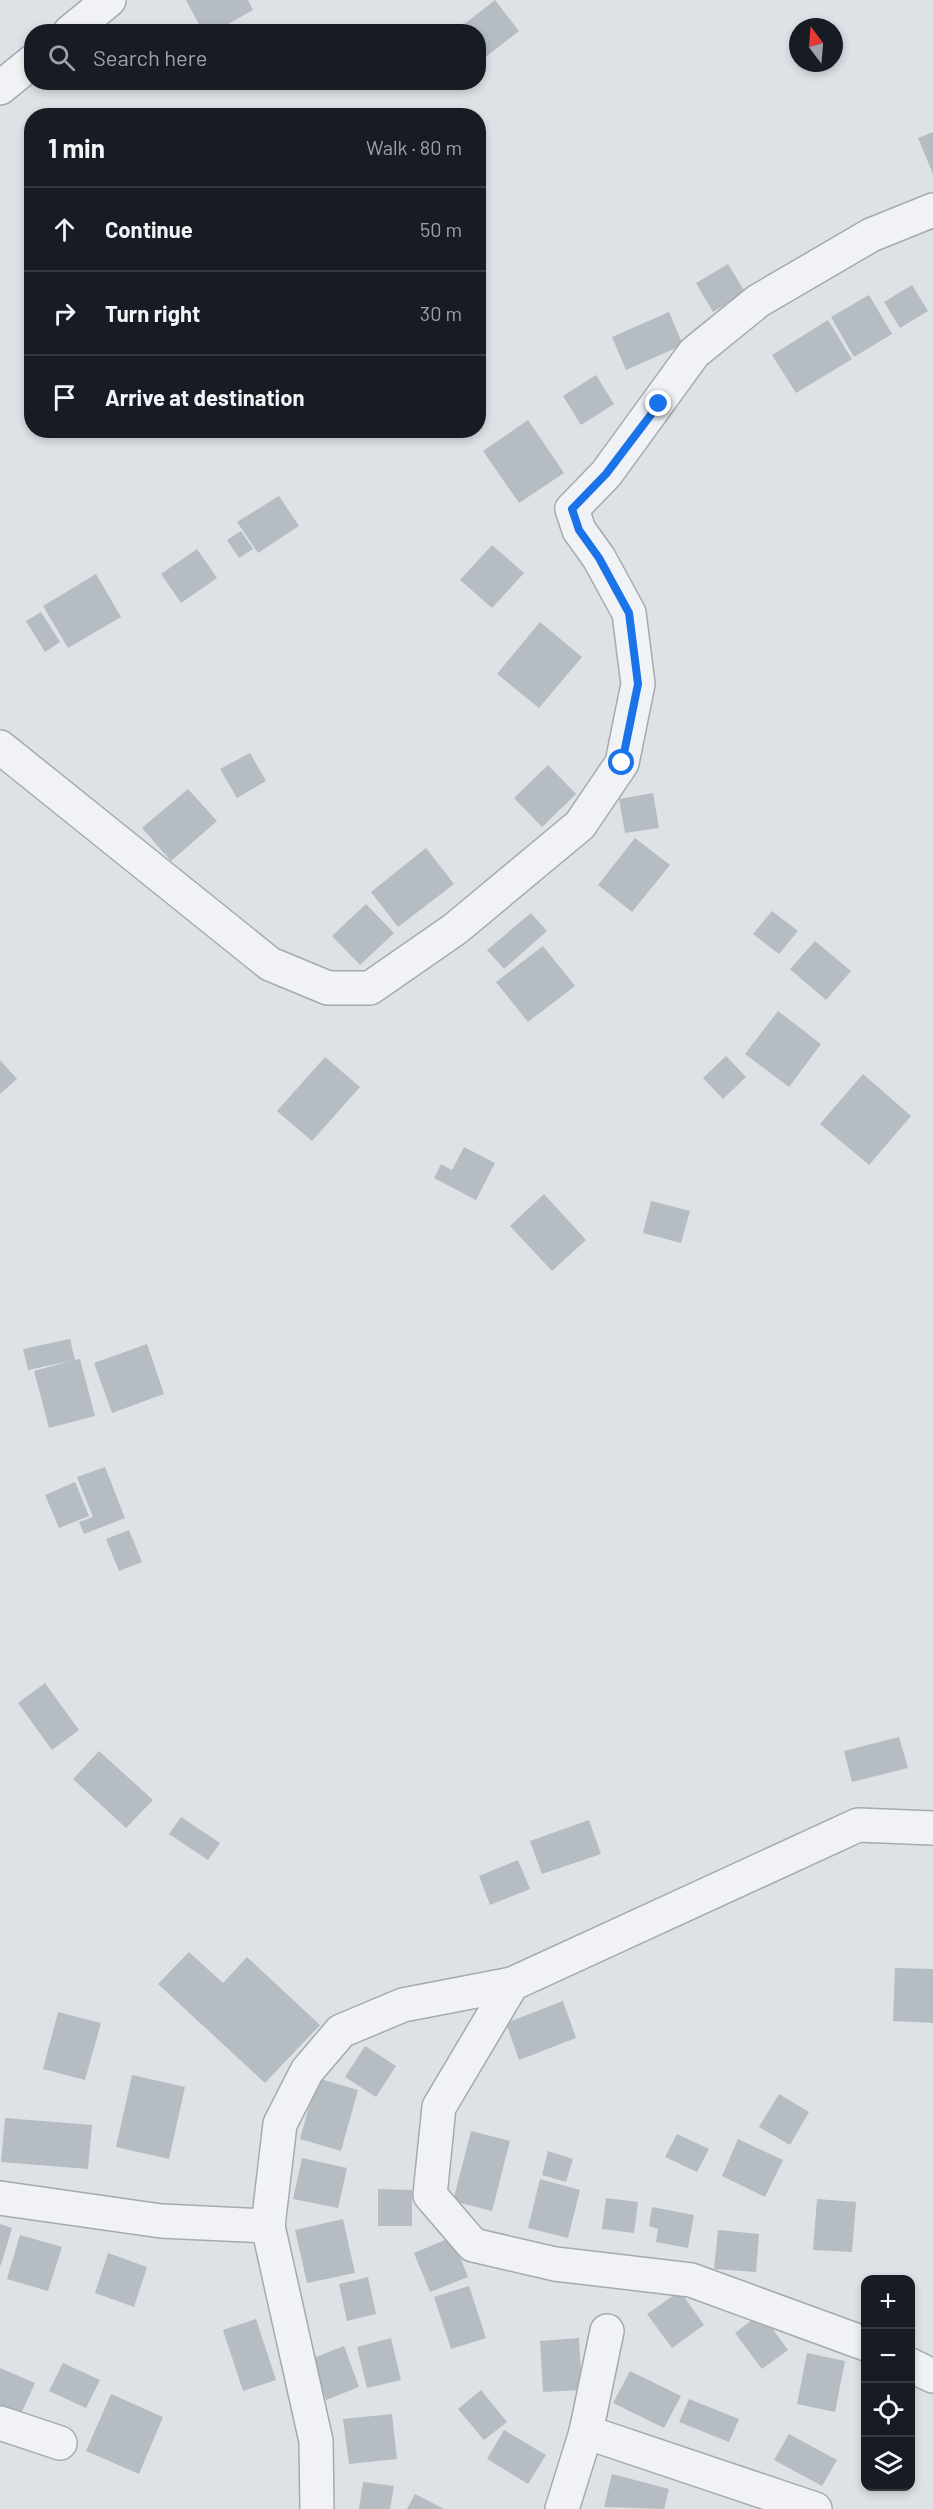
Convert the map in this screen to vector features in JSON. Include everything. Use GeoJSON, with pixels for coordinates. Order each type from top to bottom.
{"type":"FeatureCollection","features":[{"type":"Feature","properties":{"kind":"street"},"geometry":{"type":"LineString","coordinates":[[80,24],[109,0]]}},
{"type":"Feature","properties":{"kind":"street"},"geometry":{"type":"LineString","coordinates":[[0,88],[24,68]]}},
{"type":"Feature","properties":{"kind":"street"},"geometry":{"type":"LineString","coordinates":[[0,747],[270,964],[328,988],[370,988],[455,929],[580,825],[622,763],[638,684],[629,613],[599,558],[579,530],[572,509],[606,474],[694,353],[758,301],[871,235],[933,210]]}},
{"type":"Feature","properties":{"kind":"street"},"geometry":{"type":"LineString","coordinates":[[317,2509],[316,2441],[268,2226],[280,2124],[307,2071],[341,2031],[403,2005],[512,1984],[858,1825],[933,1828]]}},
{"type":"Feature","properties":{"kind":"street"},"geometry":{"type":"LineString","coordinates":[[512,1984],[439,2107],[430,2195],[473,2245],[555,2264],[691,2280],[861,2342]]}},
{"type":"Feature","properties":{"kind":"street"},"geometry":{"type":"LineString","coordinates":[[0,2198],[161,2221],[268,2226]]}},
{"type":"Feature","properties":{"kind":"street"},"geometry":{"type":"LineString","coordinates":[[562,2509],[586,2433],[607,2331]]}},
{"type":"Feature","properties":{"kind":"street"},"geometry":{"type":"LineString","coordinates":[[915,2367],[933,2376]]}},
{"type":"Feature","properties":{"kind":"street"},"geometry":{"type":"LineString","coordinates":[[0,2423],[60,2443]]}},
{"type":"Feature","properties":{"kind":"street"},"geometry":{"type":"LineString","coordinates":[[586,2433],[815,2509]]}},
{"type":"Feature","properties":{"kind":"building"},"geometry":{"type":"Polygon","coordinates":[[[186,0],[248,0],[253,10],[228,24],[199,24],[186,0]]]}},
{"type":"Feature","properties":{"kind":"building"},"geometry":{"type":"Polygon","coordinates":[[[495,0],[519,31],[487,56],[486,24],[464,24],[495,0]]]}},
{"type":"Feature","properties":{"kind":"building"},"geometry":{"type":"Polygon","coordinates":[[[933,132],[933,174],[918,138],[933,132]]]}},
{"type":"Feature","properties":{"kind":"building"},"geometry":{"type":"Polygon","coordinates":[[[728,264],[745,292],[713,312],[696,283],[728,264]]]}},
{"type":"Feature","properties":{"kind":"building"},"geometry":{"type":"Polygon","coordinates":[[[912,285],[928,311],[900,328],[884,302],[912,285]]]}},
{"type":"Feature","properties":{"kind":"building"},"geometry":{"type":"Polygon","coordinates":[[[869,295],[892,334],[854,357],[831,317],[869,295]]]}},
{"type":"Feature","properties":{"kind":"building"},"geometry":{"type":"Polygon","coordinates":[[[669,312],[683,345],[626,370],[612,337],[669,312]]]}},
{"type":"Feature","properties":{"kind":"building"},"geometry":{"type":"Polygon","coordinates":[[[828,320],[852,359],[796,393],[772,355],[828,320]]]}},
{"type":"Feature","properties":{"kind":"building"},"geometry":{"type":"Polygon","coordinates":[[[596,375],[614,404],[581,425],[563,396],[596,375]]]}},
{"type":"Feature","properties":{"kind":"building"},"geometry":{"type":"Polygon","coordinates":[[[528,420],[564,473],[519,503],[483,451],[528,420]]]}},
{"type":"Feature","properties":{"kind":"building"},"geometry":{"type":"Polygon","coordinates":[[[279,496],[299,526],[258,553],[237,522],[279,496]]]}},
{"type":"Feature","properties":{"kind":"building"},"geometry":{"type":"Polygon","coordinates":[[[241,531],[253,549],[239,558],[227,540],[241,531]]]}},
{"type":"Feature","properties":{"kind":"building"},"geometry":{"type":"Polygon","coordinates":[[[492,545],[524,573],[492,608],[460,580],[492,545]]]}},
{"type":"Feature","properties":{"kind":"building"},"geometry":{"type":"Polygon","coordinates":[[[197,549],[217,578],[181,603],[161,574],[197,549]]]}},
{"type":"Feature","properties":{"kind":"building"},"geometry":{"type":"Polygon","coordinates":[[[96,574],[121,617],[68,648],[43,606],[96,574]]]}},
{"type":"Feature","properties":{"kind":"building"},"geometry":{"type":"Polygon","coordinates":[[[41,612],[60,642],[45,652],[26,621],[41,612]]]}},
{"type":"Feature","properties":{"kind":"building"},"geometry":{"type":"Polygon","coordinates":[[[540,622],[582,657],[539,708],[497,674],[540,622]]]}},
{"type":"Feature","properties":{"kind":"building"},"geometry":{"type":"Polygon","coordinates":[[[250,753],[266,781],[237,798],[220,769],[250,753]]]}},
{"type":"Feature","properties":{"kind":"building"},"geometry":{"type":"Polygon","coordinates":[[[548,765],[576,794],[542,827],[514,798],[548,765]]]}},
{"type":"Feature","properties":{"kind":"building"},"geometry":{"type":"Polygon","coordinates":[[[188,789],[217,821],[171,861],[142,828],[188,789]]]}},
{"type":"Feature","properties":{"kind":"building"},"geometry":{"type":"Polygon","coordinates":[[[653,793],[659,828],[625,833],[619,799],[653,793]]]}},
{"type":"Feature","properties":{"kind":"building"},"geometry":{"type":"Polygon","coordinates":[[[635,838],[670,865],[632,912],[598,885],[635,838]]]}},
{"type":"Feature","properties":{"kind":"building"},"geometry":{"type":"Polygon","coordinates":[[[426,848],[454,884],[398,927],[371,892],[426,848]]]}},
{"type":"Feature","properties":{"kind":"building"},"geometry":{"type":"Polygon","coordinates":[[[366,904],[394,933],[360,965],[332,936],[366,904]]]}},
{"type":"Feature","properties":{"kind":"building"},"geometry":{"type":"Polygon","coordinates":[[[772,911],[798,931],[779,954],[753,934],[772,911]]]}},
{"type":"Feature","properties":{"kind":"building"},"geometry":{"type":"Polygon","coordinates":[[[531,913],[547,931],[504,969],[487,950],[531,913]]]}},
{"type":"Feature","properties":{"kind":"building"},"geometry":{"type":"Polygon","coordinates":[[[815,941],[851,971],[826,1000],[790,969],[815,941]]]}},
{"type":"Feature","properties":{"kind":"building"},"geometry":{"type":"Polygon","coordinates":[[[543,946],[575,986],[528,1022],[496,982],[543,946]]]}},
{"type":"Feature","properties":{"kind":"building"},"geometry":{"type":"Polygon","coordinates":[[[778,1011],[821,1044],[789,1087],[745,1054],[778,1011]]]}},
{"type":"Feature","properties":{"kind":"building"},"geometry":{"type":"Polygon","coordinates":[[[726,1056],[746,1077],[723,1099],[703,1078],[726,1056]]]}},
{"type":"Feature","properties":{"kind":"building"},"geometry":{"type":"Polygon","coordinates":[[[325,1057],[360,1087],[312,1141],[277,1111],[325,1057]]]}},
{"type":"Feature","properties":{"kind":"building"},"geometry":{"type":"Polygon","coordinates":[[[0,1060],[17,1079],[0,1094],[0,1060]]]}},
{"type":"Feature","properties":{"kind":"building"},"geometry":{"type":"Polygon","coordinates":[[[863,1074],[911,1116],[869,1165],[820,1124],[863,1074]]]}},
{"type":"Feature","properties":{"kind":"building"},"geometry":{"type":"Polygon","coordinates":[[[464,1147],[495,1163],[476,1200],[434,1178],[441,1164],[452,1170],[464,1147]]]}},
{"type":"Feature","properties":{"kind":"building"},"geometry":{"type":"Polygon","coordinates":[[[544,1194],[586,1240],[552,1271],[510,1226],[544,1194]]]}},
{"type":"Feature","properties":{"kind":"building"},"geometry":{"type":"Polygon","coordinates":[[[651,1201],[690,1211],[681,1243],[643,1233],[651,1201]]]}},
{"type":"Feature","properties":{"kind":"building"},"geometry":{"type":"Polygon","coordinates":[[[70,1339],[75,1360],[80,1359],[95,1416],[49,1428],[34,1371],[70,1361],[28,1370],[23,1349],[70,1339]]]}},
{"type":"Feature","properties":{"kind":"building"},"geometry":{"type":"Polygon","coordinates":[[[147,1344],[164,1394],[112,1413],[94,1363],[147,1344]]]}},
{"type":"Feature","properties":{"kind":"building"},"geometry":{"type":"Polygon","coordinates":[[[105,1467],[125,1518],[84,1534],[79,1522],[93,1517],[77,1477],[105,1467]]]}},
{"type":"Feature","properties":{"kind":"building"},"geometry":{"type":"Polygon","coordinates":[[[75,1482],[89,1516],[59,1528],[45,1495],[75,1482]]]}},
{"type":"Feature","properties":{"kind":"building"},"geometry":{"type":"Polygon","coordinates":[[[129,1530],[142,1562],[119,1571],[106,1539],[129,1530]]]}},
{"type":"Feature","properties":{"kind":"building"},"geometry":{"type":"Polygon","coordinates":[[[45,1683],[79,1730],[52,1750],[18,1703],[45,1683]]]}},
{"type":"Feature","properties":{"kind":"building"},"geometry":{"type":"Polygon","coordinates":[[[899,1737],[908,1768],[852,1782],[844,1751],[899,1737]]]}},
{"type":"Feature","properties":{"kind":"building"},"geometry":{"type":"Polygon","coordinates":[[[99,1751],[153,1800],[126,1828],[73,1779],[99,1751]]]}},
{"type":"Feature","properties":{"kind":"building"},"geometry":{"type":"Polygon","coordinates":[[[181,1817],[220,1843],[208,1860],[169,1834],[181,1817]]]}},
{"type":"Feature","properties":{"kind":"building"},"geometry":{"type":"Polygon","coordinates":[[[589,1820],[601,1854],[542,1874],[530,1841],[589,1820]]]}},
{"type":"Feature","properties":{"kind":"building"},"geometry":{"type":"Polygon","coordinates":[[[518,1860],[530,1889],[490,1905],[479,1876],[518,1860]]]}},
{"type":"Feature","properties":{"kind":"building"},"geometry":{"type":"Polygon","coordinates":[[[189,1952],[223,1983],[247,1957],[320,2025],[265,2083],[158,1984],[189,1952]]]}},
{"type":"Feature","properties":{"kind":"building"},"geometry":{"type":"Polygon","coordinates":[[[895,1968],[933,1969],[933,2023],[893,2021],[895,1968]]]}},
{"type":"Feature","properties":{"kind":"building"},"geometry":{"type":"Polygon","coordinates":[[[563,2001],[576,2038],[519,2060],[506,2023],[563,2001]]]}},
{"type":"Feature","properties":{"kind":"building"},"geometry":{"type":"Polygon","coordinates":[[[58,2012],[101,2023],[85,2080],[43,2069],[58,2012]]]}},
{"type":"Feature","properties":{"kind":"building"},"geometry":{"type":"Polygon","coordinates":[[[365,2046],[396,2066],[376,2097],[345,2077],[365,2046]]]}},
{"type":"Feature","properties":{"kind":"building"},"geometry":{"type":"Polygon","coordinates":[[[132,2075],[185,2087],[169,2159],[116,2147],[132,2075]]]}},
{"type":"Feature","properties":{"kind":"building"},"geometry":{"type":"Polygon","coordinates":[[[317,2078],[358,2090],[341,2151],[300,2139],[317,2078]]]}},
{"type":"Feature","properties":{"kind":"building"},"geometry":{"type":"Polygon","coordinates":[[[779,2094],[809,2112],[790,2145],[759,2127],[779,2094]]]}},
{"type":"Feature","properties":{"kind":"building"},"geometry":{"type":"Polygon","coordinates":[[[5,2118],[92,2125],[88,2169],[1,2162],[5,2118]]]}},
{"type":"Feature","properties":{"kind":"building"},"geometry":{"type":"Polygon","coordinates":[[[471,2131],[510,2141],[492,2211],[453,2201],[471,2131]]]}},
{"type":"Feature","properties":{"kind":"building"},"geometry":{"type":"Polygon","coordinates":[[[677,2134],[709,2149],[697,2172],[665,2157],[677,2134]]]}},
{"type":"Feature","properties":{"kind":"building"},"geometry":{"type":"Polygon","coordinates":[[[738,2139],[783,2160],[765,2197],[722,2176],[738,2139]]]}},
{"type":"Feature","properties":{"kind":"building"},"geometry":{"type":"Polygon","coordinates":[[[548,2151],[573,2159],[566,2182],[542,2175],[548,2151]]]}},
{"type":"Feature","properties":{"kind":"building"},"geometry":{"type":"Polygon","coordinates":[[[302,2158],[347,2168],[338,2208],[293,2199],[302,2158]]]}},
{"type":"Feature","properties":{"kind":"building"},"geometry":{"type":"Polygon","coordinates":[[[540,2179],[580,2190],[568,2238],[528,2228],[540,2179]]]}},
{"type":"Feature","properties":{"kind":"building"},"geometry":{"type":"Polygon","coordinates":[[[378,2189],[412,2190],[412,2226],[378,2226],[378,2189]]]}},
{"type":"Feature","properties":{"kind":"building"},"geometry":{"type":"Polygon","coordinates":[[[606,2198],[638,2202],[634,2233],[602,2229],[606,2198]]]}},
{"type":"Feature","properties":{"kind":"building"},"geometry":{"type":"Polygon","coordinates":[[[817,2199],[856,2202],[852,2252],[813,2250],[817,2199]]]}},
{"type":"Feature","properties":{"kind":"building"},"geometry":{"type":"Polygon","coordinates":[[[652,2207],[694,2215],[688,2248],[656,2242],[658,2229],[649,2226],[652,2207]]]}},
{"type":"Feature","properties":{"kind":"building"},"geometry":{"type":"Polygon","coordinates":[[[343,2219],[355,2273],[307,2283],[295,2230],[343,2219]]]}},
{"type":"Feature","properties":{"kind":"building"},"geometry":{"type":"Polygon","coordinates":[[[0,2224],[12,2228],[1,2265],[0,2265],[0,2224]]]}},
{"type":"Feature","properties":{"kind":"building"},"geometry":{"type":"Polygon","coordinates":[[[718,2230],[759,2234],[756,2272],[714,2269],[718,2230]]]}},
{"type":"Feature","properties":{"kind":"building"},"geometry":{"type":"Polygon","coordinates":[[[20,2235],[62,2247],[48,2291],[7,2279],[20,2235]]]}},
{"type":"Feature","properties":{"kind":"building"},"geometry":{"type":"Polygon","coordinates":[[[452,2237],[468,2277],[430,2292],[414,2253],[452,2237]]]}},
{"type":"Feature","properties":{"kind":"building"},"geometry":{"type":"Polygon","coordinates":[[[108,2253],[147,2267],[134,2307],[95,2293],[108,2253]]]}},
{"type":"Feature","properties":{"kind":"building"},"geometry":{"type":"Polygon","coordinates":[[[368,2277],[376,2314],[347,2321],[339,2284],[368,2277]]]}},
{"type":"Feature","properties":{"kind":"building"},"geometry":{"type":"Polygon","coordinates":[[[469,2286],[486,2338],[451,2349],[434,2297],[469,2286]]]}},
{"type":"Feature","properties":{"kind":"building"},"geometry":{"type":"Polygon","coordinates":[[[680,2291],[704,2325],[672,2348],[647,2314],[680,2291]]]}},
{"type":"Feature","properties":{"kind":"building"},"geometry":{"type":"Polygon","coordinates":[[[761,2313],[788,2350],[762,2369],[735,2333],[761,2313]]]}},
{"type":"Feature","properties":{"kind":"building"},"geometry":{"type":"Polygon","coordinates":[[[256,2319],[276,2380],[243,2391],[223,2330],[256,2319]]]}},
{"type":"Feature","properties":{"kind":"building"},"geometry":{"type":"Polygon","coordinates":[[[391,2338],[401,2380],[367,2388],[357,2347],[391,2338]]]}},
{"type":"Feature","properties":{"kind":"building"},"geometry":{"type":"Polygon","coordinates":[[[579,2338],[582,2390],[543,2392],[540,2341],[579,2338]]]}},
{"type":"Feature","properties":{"kind":"building"},"geometry":{"type":"Polygon","coordinates":[[[344,2346],[359,2387],[326,2400],[311,2359],[344,2346]]]}},
{"type":"Feature","properties":{"kind":"building"},"geometry":{"type":"Polygon","coordinates":[[[807,2353],[845,2361],[835,2412],[797,2404],[807,2353]]]}},
{"type":"Feature","properties":{"kind":"building"},"geometry":{"type":"Polygon","coordinates":[[[63,2363],[100,2380],[86,2408],[49,2391],[63,2363]]]}},
{"type":"Feature","properties":{"kind":"building"},"geometry":{"type":"Polygon","coordinates":[[[0,2368],[35,2383],[20,2416],[0,2407],[0,2368]]]}},
{"type":"Feature","properties":{"kind":"building"},"geometry":{"type":"Polygon","coordinates":[[[630,2371],[681,2396],[664,2428],[613,2403],[630,2371]]]}},
{"type":"Feature","properties":{"kind":"building"},"geometry":{"type":"Polygon","coordinates":[[[481,2390],[507,2422],[484,2440],[458,2409],[481,2390]]]}},
{"type":"Feature","properties":{"kind":"building"},"geometry":{"type":"Polygon","coordinates":[[[111,2394],[163,2417],[139,2474],[86,2451],[111,2394]]]}},
{"type":"Feature","properties":{"kind":"building"},"geometry":{"type":"Polygon","coordinates":[[[689,2399],[739,2419],[729,2442],[679,2422],[689,2399]]]}},
{"type":"Feature","properties":{"kind":"building"},"geometry":{"type":"Polygon","coordinates":[[[392,2414],[397,2459],[349,2464],[343,2419],[392,2414]]]}},
{"type":"Feature","properties":{"kind":"building"},"geometry":{"type":"Polygon","coordinates":[[[504,2430],[546,2455],[528,2484],[487,2459],[504,2430]]]}},
{"type":"Feature","properties":{"kind":"building"},"geometry":{"type":"Polygon","coordinates":[[[789,2434],[837,2460],[822,2486],[774,2460],[789,2434]]]}},
{"type":"Feature","properties":{"kind":"building"},"geometry":{"type":"Polygon","coordinates":[[[612,2474],[669,2489],[664,2509],[604,2507],[612,2474]]]}},
{"type":"Feature","properties":{"kind":"building"},"geometry":{"type":"Polygon","coordinates":[[[363,2482],[394,2486],[390,2509],[359,2509],[363,2482]]]}},
{"type":"Feature","properties":{"kind":"building"},"geometry":{"type":"Polygon","coordinates":[[[415,2494],[444,2509],[407,2509],[415,2494]]]}},
{"type":"Feature","properties":{"kind":"route"},"geometry":{"type":"LineString","coordinates":[[622,763],[638,684],[629,613],[599,558],[579,530],[572,509],[606,474],[659,404]]}}]}
